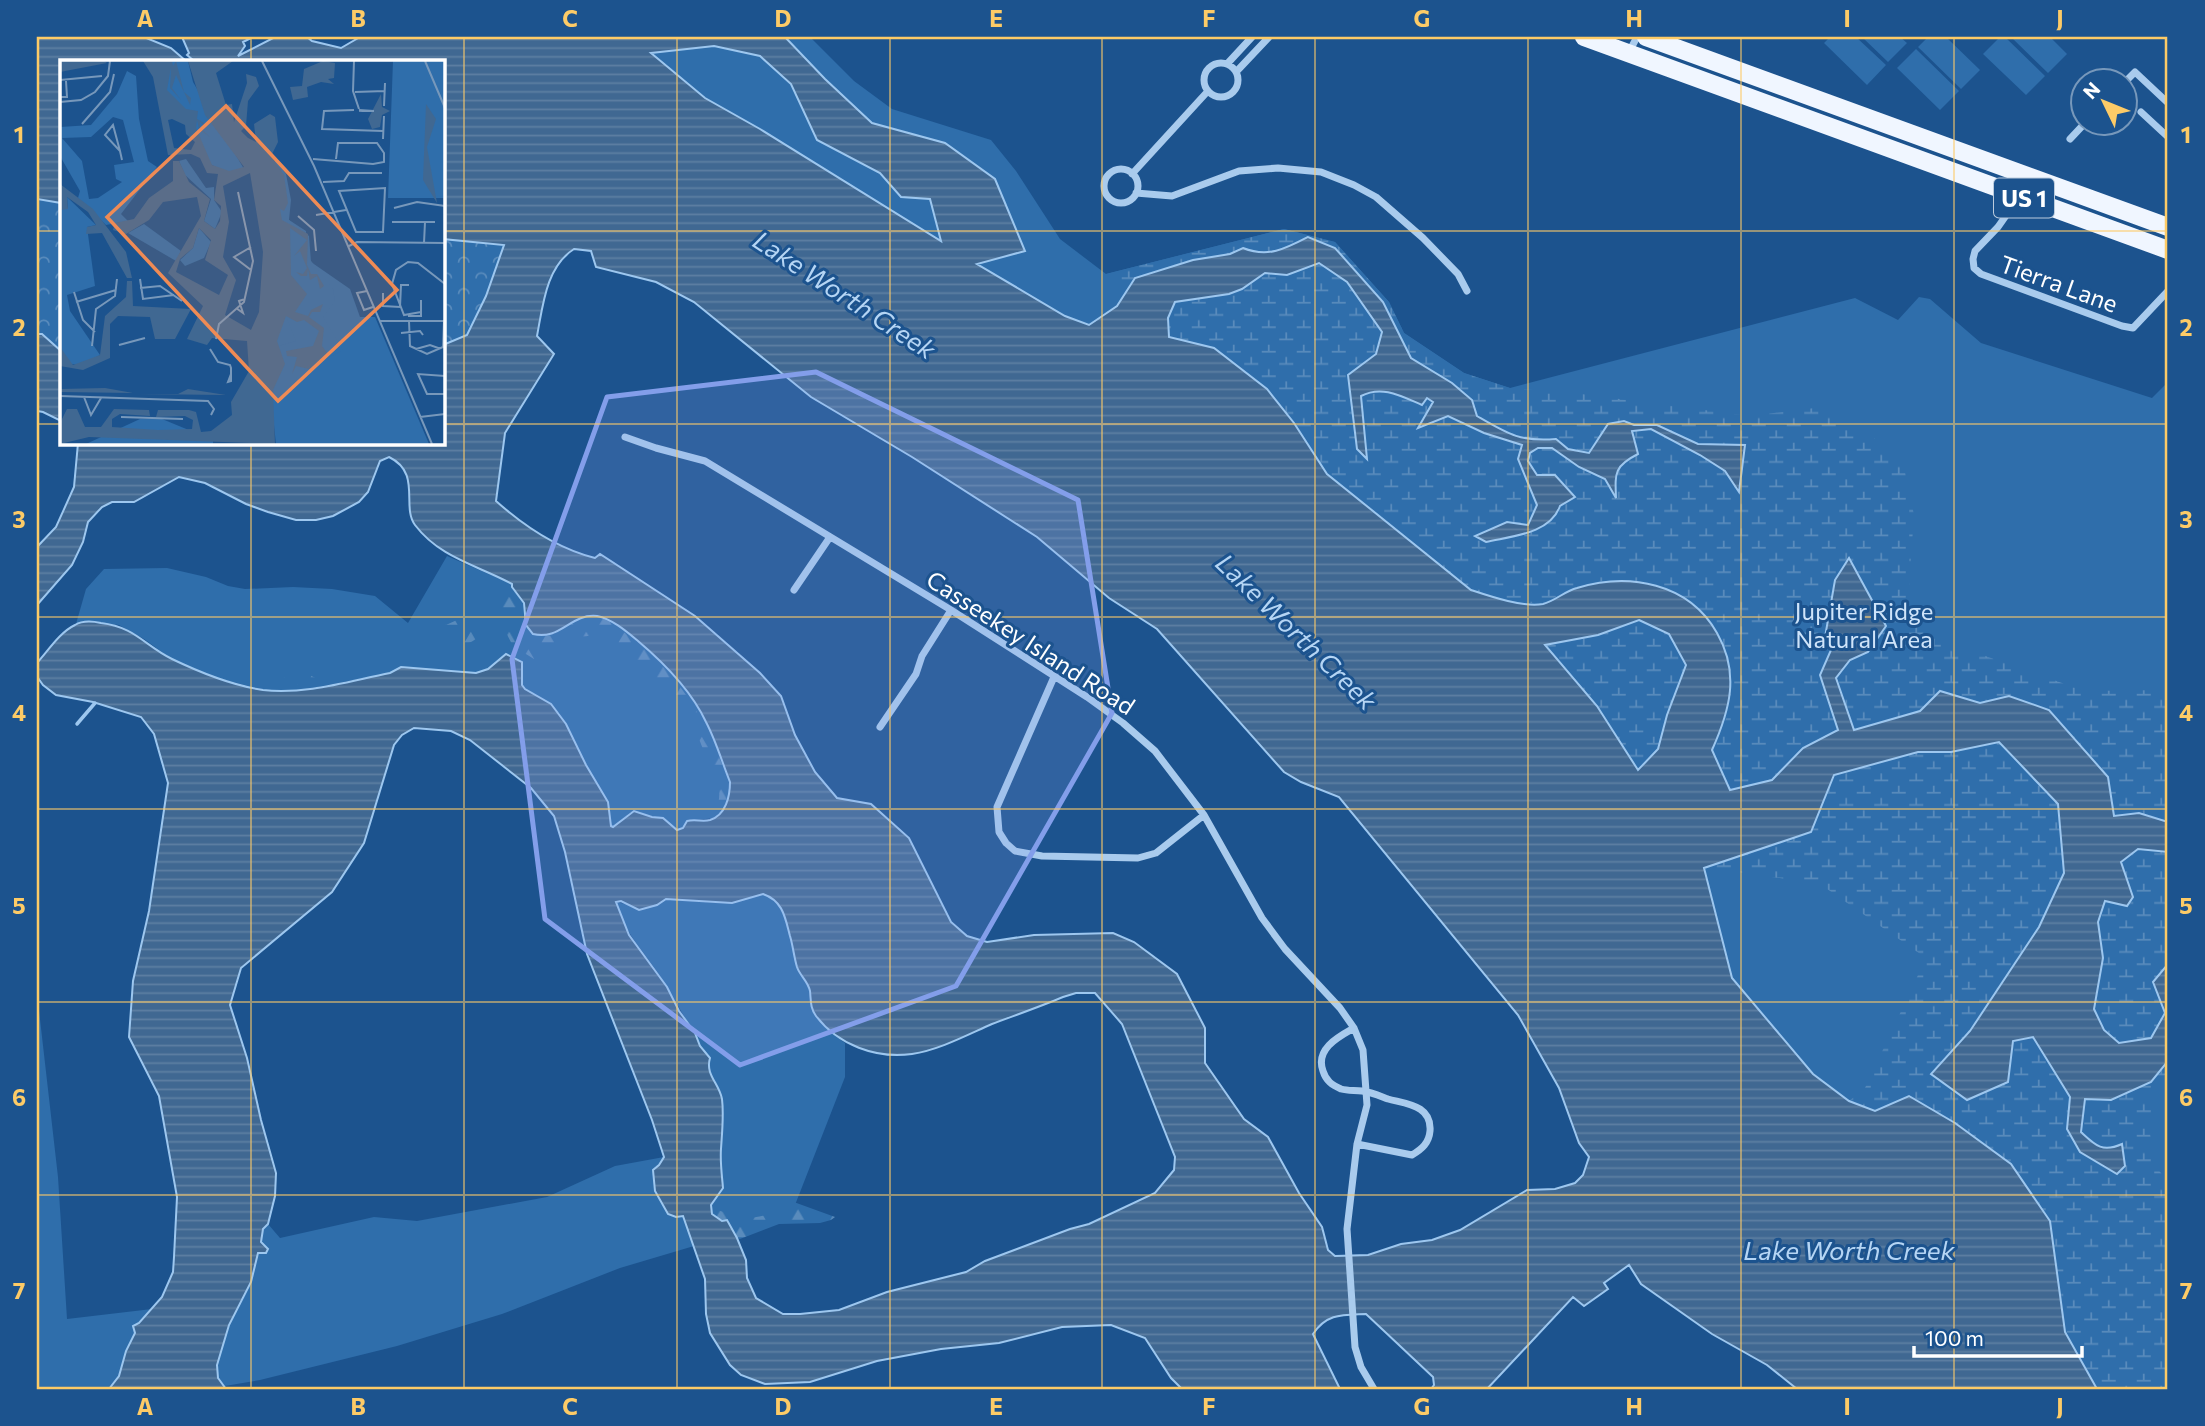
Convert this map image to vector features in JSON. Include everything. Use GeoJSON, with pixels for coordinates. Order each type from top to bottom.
{"type":"FeatureCollection","features":[{"type":"Feature","properties":{"kind":"main road","name":"US 1"},"geometry":{"type":"LineString","coordinates":[[1584,37],[1632,45],[2026,199],[2168,251]]}},
{"type":"Feature","properties":{"kind":"main road","name":"US 1"},"geometry":{"type":"LineString","coordinates":[[1646,37],[2168,227]]}},
{"type":"Feature","properties":{"kind":"street"},"geometry":{"type":"LineString","coordinates":[[1227,64],[1252,37]]}},
{"type":"Feature","properties":{"kind":"street"},"geometry":{"type":"LineString","coordinates":[[1236,72],[1269,37]]}},
{"type":"Feature","properties":{"kind":"street"},"geometry":{"type":"LineString","coordinates":[[1215,64],[1227,64],[1236,72],[1237,84],[1231,93],[1217,96],[1208,91],[1204,82],[1206,73],[1215,64]]}},
{"type":"Feature","properties":{"kind":"street"},"geometry":{"type":"LineString","coordinates":[[2138,75],[2168,103]]}},
{"type":"Feature","properties":{"kind":"street"},"geometry":{"type":"LineString","coordinates":[[1132,174],[1208,91]]}},
{"type":"Feature","properties":{"kind":"street"},"geometry":{"type":"LineString","coordinates":[[2141,112],[2168,138]]}},
{"type":"Feature","properties":{"kind":"street"},"geometry":{"type":"LineString","coordinates":[[2070,139],[2073,136]]}},
{"type":"Feature","properties":{"kind":"street"},"geometry":{"type":"LineString","coordinates":[[1136,193],[1172,196],[1239,171],[1278,168],[1321,172],[1376,197],[1423,238],[1458,274],[1468,291]]}},
{"type":"Feature","properties":{"kind":"street"},"geometry":{"type":"LineString","coordinates":[[1127,170],[1132,174],[1137,181],[1136,193],[1127,202],[1117,203],[1109,198],[1104,189],[1106,179],[1115,171],[1127,170]]}},
{"type":"Feature","properties":{"kind":"street","name":"Tierra Lane"},"geometry":{"type":"LineString","coordinates":[[2026,199],[2012,207],[1998,227],[1975,251],[1974,268],[1981,274],[2133,328],[2168,292]]}},
{"type":"Feature","properties":{"kind":"street","name":"Casseekey Island Road"},"geometry":{"type":"LineString","coordinates":[[625,437],[705,461],[951,610],[1054,677],[1123,723],[1147,744],[1204,815],[1262,918],[1285,948],[1340,1008],[1354,1028],[1363,1050],[1367,1105],[1357,1144],[1347,1229],[1355,1347],[1361,1367],[1374,1389]]}},
{"type":"Feature","properties":{"kind":"street"},"geometry":{"type":"LineString","coordinates":[[793,590],[830,537]]}},
{"type":"Feature","properties":{"kind":"street"},"geometry":{"type":"LineString","coordinates":[[880,727],[916,674],[922,656],[951,610]]}},
{"type":"Feature","properties":{"kind":"street"},"geometry":{"type":"LineString","coordinates":[[1054,677],[997,807],[999,832],[1015,851],[1042,856],[1138,858],[1156,853],[1204,815]]}},
{"type":"Feature","properties":{"kind":"street"},"geometry":{"type":"LineString","coordinates":[[1354,1028],[1329,1044],[1321,1056],[1322,1069],[1329,1083],[1345,1090],[1366,1091],[1392,1100],[1410,1102],[1424,1112],[1430,1125],[1430,1135],[1425,1146],[1412,1155],[1357,1144]]}},
{"type":"Feature","properties":{"kind":"highlighted area"},"geometry":{"type":"Polygon","coordinates":[[[816,372],[1078,500],[1112,713],[956,986],[740,1065],[545,919],[512,659],[607,397],[816,372]]]}},
{"type":"Feature","properties":{"kind":"green space","name":"Jupiter Ridge Natural Area"},"geometry":{"type":"Polygon","coordinates":[[[643,37],[810,37],[854,81],[892,109],[991,140],[1016,171],[1060,239],[1106,274],[1284,229],[1335,242],[1389,302],[1404,333],[1464,373],[1510,388],[1855,298],[1898,320],[1919,297],[1930,299],[1981,343],[2152,398],[2168,382],[2168,1389],[1888,1184],[1066,326],[769,151],[649,57],[643,37]]]}},
{"type":"Feature","properties":{"kind":"green space"},"geometry":{"type":"Polygon","coordinates":[[[1830,37],[1856,37],[1886,65],[1867,85],[1824,43],[1830,37]]]}},
{"type":"Feature","properties":{"kind":"green space"},"geometry":{"type":"Polygon","coordinates":[[[1862,37],[1900,37],[1907,43],[1888,62],[1862,37]]]}},
{"type":"Feature","properties":{"kind":"green space"},"geometry":{"type":"Polygon","coordinates":[[[1928,37],[1946,37],[1980,70],[1961,89],[1918,47],[1928,37]]]}},
{"type":"Feature","properties":{"kind":"green space"},"geometry":{"type":"Polygon","coordinates":[[[2000,37],[2005,37],[2045,76],[2026,95],[1983,54],[2000,37]]]}},
{"type":"Feature","properties":{"kind":"green space"},"geometry":{"type":"Polygon","coordinates":[[[2011,37],[2050,37],[2067,54],[2048,73],[2011,37]]]}},
{"type":"Feature","properties":{"kind":"green space"},"geometry":{"type":"Polygon","coordinates":[[[1916,49],[1959,91],[1940,110],[1897,68],[1916,49]]]}},
{"type":"Feature","properties":{"kind":"green space"},"geometry":{"type":"Polygon","coordinates":[[[37,192],[60,197],[60,371],[37,360],[37,192]]]}},
{"type":"Feature","properties":{"kind":"green space"},"geometry":{"type":"Polygon","coordinates":[[[444,225],[485,225],[514,256],[491,305],[444,367],[444,225]]]}},
{"type":"Feature","properties":{"kind":"green space"},"geometry":{"type":"Polygon","coordinates":[[[1284,229],[1335,242],[1389,302],[1404,333],[1464,373],[1510,388],[1581,394],[1750,416],[1815,408],[1868,432],[1904,467],[1914,515],[1908,600],[1931,637],[2085,691],[2168,690],[2168,1070],[2153,1095],[2149,1129],[2157,1168],[2168,1182],[2168,1389],[2097,1389],[2065,1332],[2011,1164],[1955,1123],[1909,1096],[1875,1111],[1849,1101],[1865,1088],[1926,958],[1820,884],[1704,867],[1712,749],[1726,719],[1690,600],[1656,584],[1630,581],[1602,581],[1574,588],[1542,604],[1499,600],[1471,590],[1327,474],[1294,423],[1267,389],[1214,348],[1168,337],[1106,274],[1284,229]]]}},
{"type":"Feature","properties":{"kind":"green space"},"geometry":{"type":"Polygon","coordinates":[[[447,556],[512,584],[512,588],[524,603],[524,611],[554,634],[569,624],[591,616],[611,622],[643,644],[688,693],[708,726],[730,785],[730,797],[724,810],[715,817],[687,821],[683,828],[677,830],[658,817],[631,812],[611,826],[608,802],[566,724],[559,713],[522,686],[522,662],[506,654],[488,669],[476,673],[401,667],[390,673],[302,690],[264,690],[202,674],[170,658],[119,625],[90,621],[76,624],[86,589],[104,569],[167,568],[245,589],[332,589],[375,596],[408,623],[447,556]]]}},
{"type":"Feature","properties":{"kind":"green space"},"geometry":{"type":"Polygon","coordinates":[[[510,592],[521,608],[532,636],[551,635],[588,617],[597,617],[616,626],[655,658],[691,703],[722,764],[728,791],[720,810],[718,786],[702,760],[705,754],[682,709],[657,689],[646,673],[604,635],[598,633],[563,639],[534,659],[513,646],[502,625],[488,635],[468,643],[446,640],[432,629],[437,621],[446,625],[457,620],[457,623],[473,632],[491,632],[502,621],[497,612],[510,592]]]}},
{"type":"Feature","properties":{"kind":"green space"},"geometry":{"type":"Polygon","coordinates":[[[1639,620],[1669,634],[1686,665],[1667,715],[1658,749],[1638,771],[1597,706],[1544,645],[1598,635],[1639,620]]]}},
{"type":"Feature","properties":{"kind":"green space"},"geometry":{"type":"Polygon","coordinates":[[[294,660],[304,672],[321,681],[270,688],[289,674],[294,660]]]}},
{"type":"Feature","properties":{"kind":"green space"},"geometry":{"type":"Polygon","coordinates":[[[763,894],[772,898],[782,909],[797,958],[797,967],[810,990],[810,1002],[816,1016],[845,1043],[845,1077],[795,1205],[758,1224],[712,1215],[711,1205],[723,1188],[720,1159],[722,1099],[712,1079],[708,1064],[710,1061],[665,984],[630,933],[616,902],[646,909],[666,899],[719,903],[763,894]]]}},
{"type":"Feature","properties":{"kind":"green space"},"geometry":{"type":"Polygon","coordinates":[[[37,993],[58,1177],[67,1319],[152,1309],[133,1328],[135,1333],[126,1351],[119,1376],[109,1389],[37,1389],[37,993]]]}},
{"type":"Feature","properties":{"kind":"green space"},"geometry":{"type":"Polygon","coordinates":[[[664,1157],[659,1166],[655,1167],[683,1215],[694,1246],[620,1268],[502,1314],[397,1346],[260,1380],[225,1386],[219,1379],[216,1369],[222,1343],[251,1280],[259,1253],[265,1245],[260,1242],[263,1229],[268,1224],[280,1238],[374,1217],[417,1221],[547,1197],[615,1166],[664,1157]]]}},
{"type":"Feature","properties":{"kind":"green space"},"geometry":{"type":"Polygon","coordinates":[[[791,1201],[835,1217],[820,1223],[779,1224],[740,1239],[724,1234],[710,1211],[722,1211],[743,1218],[758,1217],[773,1213],[791,1201]]]}},
{"type":"Feature","properties":{"kind":"water"},"geometry":{"type":"Polygon","coordinates":[[[37,37],[144,37],[171,48],[185,60],[60,60],[60,203],[37,199],[37,37]]]}},
{"type":"Feature","properties":{"kind":"water","name":"Lake Worth Creek"},"geometry":{"type":"Polygon","coordinates":[[[182,37],[253,37],[243,42],[245,46],[238,56],[275,37],[307,37],[312,41],[341,48],[360,37],[785,37],[872,123],[945,143],[995,179],[1025,251],[977,264],[1065,316],[1089,325],[1117,306],[1135,278],[1193,260],[1230,254],[1243,248],[1260,252],[1276,251],[1308,237],[1335,248],[1383,302],[1411,358],[1452,383],[1472,400],[1477,416],[1506,432],[1523,438],[1556,439],[1568,449],[1589,453],[1608,424],[1624,421],[1634,425],[1657,425],[1698,444],[1745,445],[1739,492],[1725,471],[1700,455],[1651,429],[1632,431],[1638,454],[1624,462],[1618,471],[1616,498],[1605,479],[1579,467],[1552,448],[1538,448],[1530,453],[1528,461],[1537,475],[1555,475],[1575,497],[1560,506],[1548,523],[1539,528],[1486,542],[1475,536],[1507,522],[1528,525],[1537,505],[1518,459],[1522,445],[1484,433],[1448,416],[1418,428],[1433,402],[1427,398],[1422,405],[1391,393],[1376,392],[1361,396],[1367,459],[1357,449],[1348,375],[1376,354],[1382,332],[1347,282],[1319,263],[1287,275],[1265,273],[1242,289],[1229,294],[1175,302],[1168,318],[1169,337],[1214,348],[1267,389],[1294,423],[1327,474],[1471,590],[1507,601],[1535,605],[1547,603],[1573,589],[1597,583],[1637,582],[1674,593],[1691,603],[1717,633],[1728,663],[1728,706],[1712,750],[1730,790],[1772,780],[1803,748],[1838,730],[1820,675],[1831,650],[1825,637],[1835,580],[1849,558],[1886,626],[1868,652],[1850,660],[1836,678],[1854,730],[1920,711],[1940,691],[1980,703],[2009,696],[2049,710],[2108,777],[2114,816],[2139,813],[2168,822],[2168,852],[2138,849],[2121,862],[2133,897],[2127,906],[2105,901],[2098,922],[2103,958],[2094,1009],[2104,1030],[2119,1043],[2151,1038],[2165,1013],[2153,982],[2168,964],[2168,1061],[2151,1082],[2111,1100],[2085,1099],[2081,1132],[2090,1141],[2104,1148],[2122,1144],[2125,1166],[2117,1174],[2080,1152],[2067,1129],[2070,1097],[2033,1037],[2013,1041],[2008,1082],[1967,1100],[1931,1074],[1970,1031],[2039,927],[2064,873],[2058,804],[1999,742],[1951,752],[1918,752],[1834,775],[1811,832],[1704,868],[1732,978],[1813,1074],[1849,1101],[1875,1111],[1909,1096],[1955,1123],[2011,1164],[2050,1221],[2065,1332],[2097,1389],[1797,1389],[1767,1365],[1712,1334],[1641,1284],[1629,1265],[1604,1283],[1608,1289],[1584,1306],[1573,1297],[1487,1389],[1431,1389],[1434,1385],[1433,1377],[1366,1314],[1343,1315],[1330,1319],[1313,1334],[1340,1389],[1182,1389],[1171,1378],[1145,1338],[1111,1325],[1062,1327],[999,1343],[941,1349],[877,1361],[810,1382],[765,1384],[741,1375],[730,1365],[710,1333],[706,1314],[705,1279],[683,1216],[668,1214],[655,1191],[653,1170],[664,1157],[587,954],[565,852],[554,816],[531,788],[470,740],[451,731],[414,728],[402,735],[394,745],[364,843],[332,892],[241,968],[230,1005],[247,1058],[276,1173],[275,1196],[261,1242],[268,1249],[266,1253],[258,1253],[251,1282],[229,1325],[217,1365],[218,1378],[226,1389],[109,1389],[119,1376],[126,1351],[135,1333],[133,1326],[139,1323],[162,1297],[173,1272],[177,1197],[159,1096],[129,1037],[133,981],[149,911],[168,783],[154,734],[141,717],[93,702],[56,695],[43,685],[38,678],[37,663],[59,637],[81,622],[113,625],[131,632],[162,654],[205,674],[251,688],[279,691],[327,686],[390,673],[401,667],[476,673],[488,669],[506,654],[522,662],[522,685],[525,689],[551,704],[566,724],[608,802],[611,826],[634,811],[663,818],[677,830],[683,828],[687,821],[710,820],[720,814],[728,799],[730,787],[716,744],[700,710],[685,688],[657,658],[619,626],[597,616],[580,619],[551,634],[533,634],[526,625],[524,603],[512,584],[447,553],[415,525],[411,517],[405,472],[389,457],[380,461],[368,492],[359,502],[333,516],[316,520],[296,520],[268,512],[205,483],[179,477],[134,502],[112,502],[102,507],[88,522],[83,542],[72,565],[37,605],[37,547],[56,527],[74,487],[78,444],[444,444],[444,345],[467,335],[486,296],[504,245],[444,239],[444,60],[193,60],[187,55],[189,53],[182,37]],[[714,46],[651,53],[705,98],[941,241],[930,199],[901,197],[880,173],[817,140],[791,84],[760,56],[714,46]],[[574,249],[557,266],[547,288],[537,336],[554,354],[505,433],[496,501],[530,528],[555,543],[595,558],[600,554],[695,616],[760,673],[781,696],[795,735],[815,772],[837,798],[871,804],[909,838],[951,922],[967,936],[987,942],[1034,935],[1113,933],[1134,942],[1177,974],[1205,1028],[1205,1063],[1244,1119],[1268,1137],[1299,1193],[1322,1227],[1328,1250],[1335,1256],[1368,1255],[1401,1244],[1432,1240],[1460,1230],[1527,1190],[1555,1189],[1575,1183],[1583,1175],[1589,1157],[1579,1143],[1559,1088],[1518,1015],[1339,797],[1284,772],[1157,629],[1109,598],[1037,537],[912,457],[811,397],[694,302],[656,282],[596,267],[591,251],[574,249]],[[1639,620],[1598,635],[1545,645],[1597,706],[1638,770],[1658,749],[1667,715],[1686,665],[1669,634],[1639,620]],[[763,894],[732,903],[666,899],[657,905],[639,910],[621,901],[616,902],[629,935],[667,987],[700,1046],[710,1058],[709,1069],[722,1099],[723,1111],[723,1188],[711,1205],[712,1214],[722,1221],[727,1220],[737,1238],[746,1260],[747,1278],[756,1298],[783,1314],[839,1310],[887,1292],[966,1272],[985,1261],[1089,1224],[1155,1193],[1174,1170],[1175,1157],[1122,1024],[1095,993],[1076,993],[1063,997],[922,1052],[898,1055],[872,1052],[835,1035],[814,1013],[809,987],[797,967],[785,916],[775,901],[763,894]]]}},
{"type":"Feature","properties":{"kind":"water"},"geometry":{"type":"Polygon","coordinates":[[[37,334],[42,334],[60,350],[60,420],[37,411],[37,334]]]}},
{"type":"Feature","properties":{"kind":"waterway"},"geometry":{"type":"LineString","coordinates":[[77,724],[95,703]]}}]}
